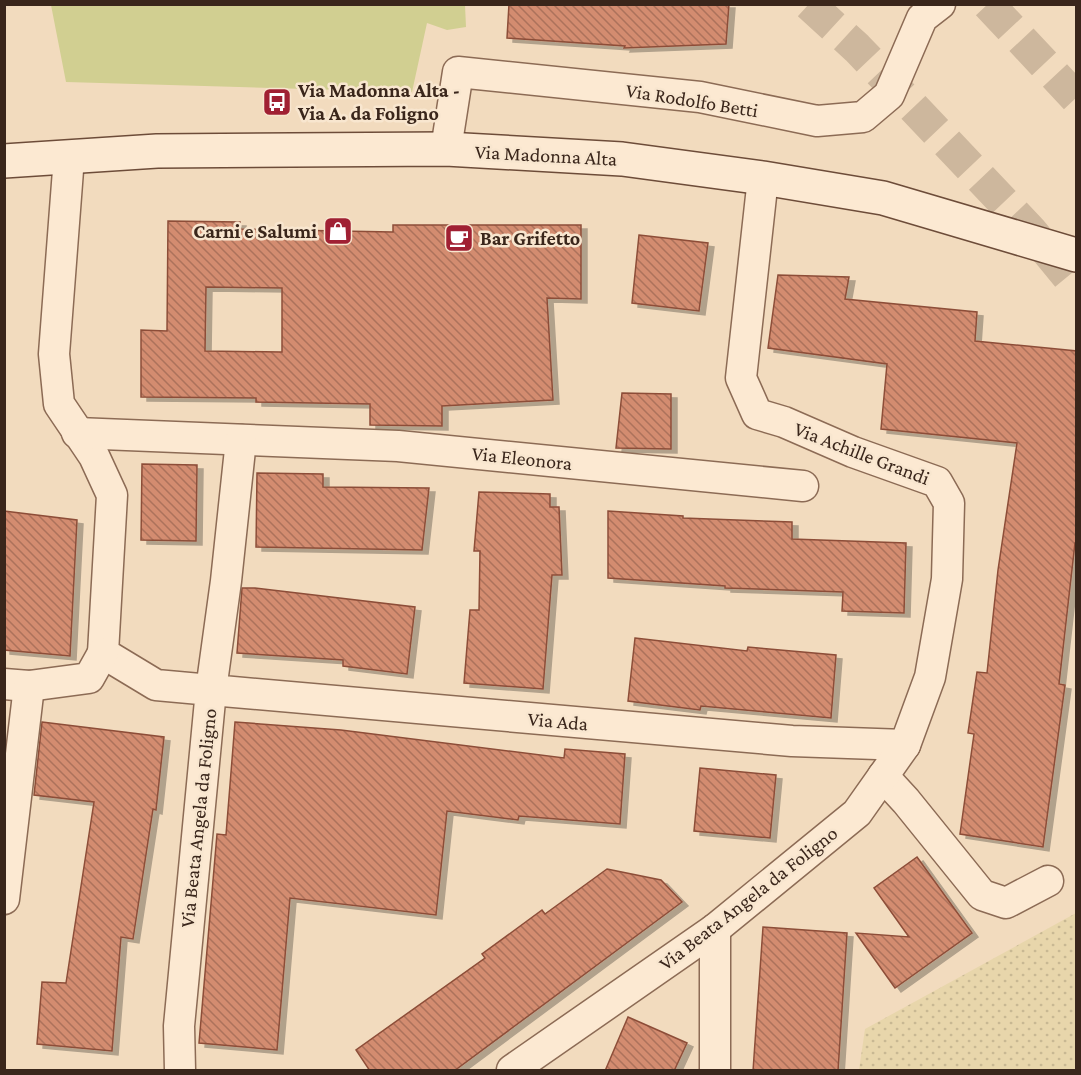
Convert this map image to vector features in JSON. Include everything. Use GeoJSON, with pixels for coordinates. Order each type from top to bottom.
{"type":"FeatureCollection","features":[{"type":"Feature","properties":{"kind":"street","name":"Via Rodolfo Betti"},"geometry":{"type":"LineString","coordinates":[[446,150],[458,72],[700,97],[817,121],[863,117],[889,95],[922,18],[940,4]]}},
{"type":"Feature","properties":{"kind":"street","name":"Via Madonna Alta"},"geometry":{"type":"LineString","coordinates":[[4,160],[157,151],[446,150],[622,159],[764,178],[883,198],[1077,255]]}},
{"type":"Feature","properties":{"kind":"street"},"geometry":{"type":"LineString","coordinates":[[4,899],[17,685],[89,678],[103,653],[112,495],[94,456],[59,404],[54,354],[69,157]]}},
{"type":"Feature","properties":{"kind":"street","name":"Via Achille Grandi"},"geometry":{"type":"LineString","coordinates":[[764,178],[741,378],[757,414],[784,422],[853,452],[937,482],[949,502],[945,590],[930,677],[905,745]]}},
{"type":"Feature","properties":{"kind":"street","name":"Via Eleonora"},"geometry":{"type":"LineString","coordinates":[[77,433],[398,446],[803,486]]}},
{"type":"Feature","properties":{"kind":"street"},"geometry":{"type":"LineString","coordinates":[[211,690],[226,581],[241,440]]}},
{"type":"Feature","properties":{"kind":"street","name":"Via Beata Angela da Foligno"},"geometry":{"type":"LineString","coordinates":[[103,653],[156,685],[211,690],[180,1015],[180,1071]]}},
{"type":"Feature","properties":{"kind":"street","name":"Via Ada"},"geometry":{"type":"LineString","coordinates":[[211,690],[792,741],[905,745]]}},
{"type":"Feature","properties":{"kind":"street","name":"Via Beata Angela da Foligno"},"geometry":{"type":"LineString","coordinates":[[512,1071],[715,929],[857,813],[905,745]]}},
{"type":"Feature","properties":{"kind":"street"},"geometry":{"type":"LineString","coordinates":[[883,776],[906,801],[982,896],[1006,903],[1048,880]]}},
{"type":"Feature","properties":{"kind":"street"},"geometry":{"type":"LineString","coordinates":[[714,1071],[715,929]]}},
{"type":"Feature","properties":{"kind":"shaded area"},"geometry":{"type":"Polygon","coordinates":[[[51,5],[465,5],[466,27],[447,30],[427,23],[412,92],[66,82],[51,5]]]}},
{"type":"Feature","properties":{"kind":"shaded area"},"geometry":{"type":"Polygon","coordinates":[[[1076,913],[1076,1070],[859,1070],[865,1029],[1076,913]]]}},
{"type":"Feature","properties":{"kind":"building"},"geometry":{"type":"Polygon","coordinates":[[[509,4],[729,4],[726,44],[624,48],[625,46],[507,38],[509,4]]]}},
{"type":"Feature","properties":{"kind":"building"},"geometry":{"type":"Polygon","coordinates":[[[168,221],[240,222],[239,229],[393,232],[393,225],[581,225],[581,299],[547,298],[553,400],[442,406],[442,426],[370,425],[370,404],[256,402],[256,398],[141,397],[141,330],[167,331],[168,221]],[[206,287],[205,351],[282,352],[282,288],[206,287]]]}},
{"type":"Feature","properties":{"kind":"building"},"geometry":{"type":"Polygon","coordinates":[[[639,235],[708,243],[699,311],[632,303],[639,235]]]}},
{"type":"Feature","properties":{"kind":"building"},"geometry":{"type":"Polygon","coordinates":[[[778,275],[849,277],[845,299],[977,312],[975,341],[1077,351],[1077,543],[1075,543],[1059,684],[1065,685],[1043,847],[960,834],[974,734],[968,733],[977,672],[987,673],[998,570],[1017,443],[881,429],[887,364],[768,348],[778,275]]]}},
{"type":"Feature","properties":{"kind":"building"},"geometry":{"type":"Polygon","coordinates":[[[622,393],[671,394],[671,449],[616,448],[622,393]]]}},
{"type":"Feature","properties":{"kind":"building"},"geometry":{"type":"Polygon","coordinates":[[[142,464],[197,465],[196,541],[141,540],[142,464]]]}},
{"type":"Feature","properties":{"kind":"building"},"geometry":{"type":"Polygon","coordinates":[[[257,473],[323,474],[323,487],[429,488],[422,550],[256,547],[257,473]]]}},
{"type":"Feature","properties":{"kind":"building"},"geometry":{"type":"Polygon","coordinates":[[[479,492],[550,494],[550,507],[559,507],[562,575],[552,575],[543,689],[464,683],[470,610],[479,610],[480,551],[474,551],[479,492]]]}},
{"type":"Feature","properties":{"kind":"building"},"geometry":{"type":"Polygon","coordinates":[[[4,511],[77,520],[70,656],[4,650],[4,511]]]}},
{"type":"Feature","properties":{"kind":"building"},"geometry":{"type":"Polygon","coordinates":[[[608,511],[683,516],[683,518],[792,522],[792,539],[906,543],[904,613],[842,611],[843,592],[725,588],[725,586],[608,578],[608,511]]]}},
{"type":"Feature","properties":{"kind":"building"},"geometry":{"type":"Polygon","coordinates":[[[242,588],[415,607],[407,674],[343,666],[343,660],[237,653],[242,588]]]}},
{"type":"Feature","properties":{"kind":"building"},"geometry":{"type":"Polygon","coordinates":[[[635,638],[747,651],[748,647],[836,655],[831,718],[701,706],[700,710],[628,701],[635,638]]]}},
{"type":"Feature","properties":{"kind":"building"},"geometry":{"type":"Polygon","coordinates":[[[42,722],[164,737],[156,810],[153,809],[133,939],[121,937],[112,1051],[37,1044],[42,982],[66,983],[94,802],[34,795],[42,722]]]}},
{"type":"Feature","properties":{"kind":"building"},"geometry":{"type":"Polygon","coordinates":[[[235,722],[341,730],[564,758],[565,749],[625,754],[620,824],[519,816],[518,820],[447,811],[436,915],[290,898],[277,1050],[199,1043],[217,834],[226,835],[235,722]]]}},
{"type":"Feature","properties":{"kind":"building"},"geometry":{"type":"Polygon","coordinates":[[[700,768],[776,775],[770,838],[694,831],[700,768]]]}},
{"type":"Feature","properties":{"kind":"building"},"geometry":{"type":"Polygon","coordinates":[[[917,857],[972,933],[895,988],[856,933],[909,937],[874,888],[917,857]]]}},
{"type":"Feature","properties":{"kind":"building"},"geometry":{"type":"Polygon","coordinates":[[[607,869],[661,880],[682,902],[454,1071],[370,1071],[356,1050],[485,958],[482,954],[542,910],[545,914],[607,869]]]}},
{"type":"Feature","properties":{"kind":"building"},"geometry":{"type":"Polygon","coordinates":[[[763,927],[847,933],[838,1071],[753,1071],[763,927]]]}},
{"type":"Feature","properties":{"kind":"building"},"geometry":{"type":"Polygon","coordinates":[[[628,1017],[687,1043],[674,1071],[605,1071],[628,1017]]]}},
{"type":"Feature","properties":{"kind":"tunnel"},"geometry":{"type":"LineString","coordinates":[[809,4],[857,48],[1030,230],[1076,286]]}},
{"type":"Feature","properties":{"kind":"tunnel"},"geometry":{"type":"LineString","coordinates":[[988,4],[1076,98]]}},
{"type":"Feature","properties":{"kind":"place","name":"Via Madonna Alta - Via A. da Foligno"},"geometry":{"type":"Point","coordinates":[277,102]}},
{"type":"Feature","properties":{"kind":"place","name":"Carni e Salumi"},"geometry":{"type":"Point","coordinates":[338,231]}},
{"type":"Feature","properties":{"kind":"place","name":"Bar Grifetto"},"geometry":{"type":"Point","coordinates":[459,238]}}]}
